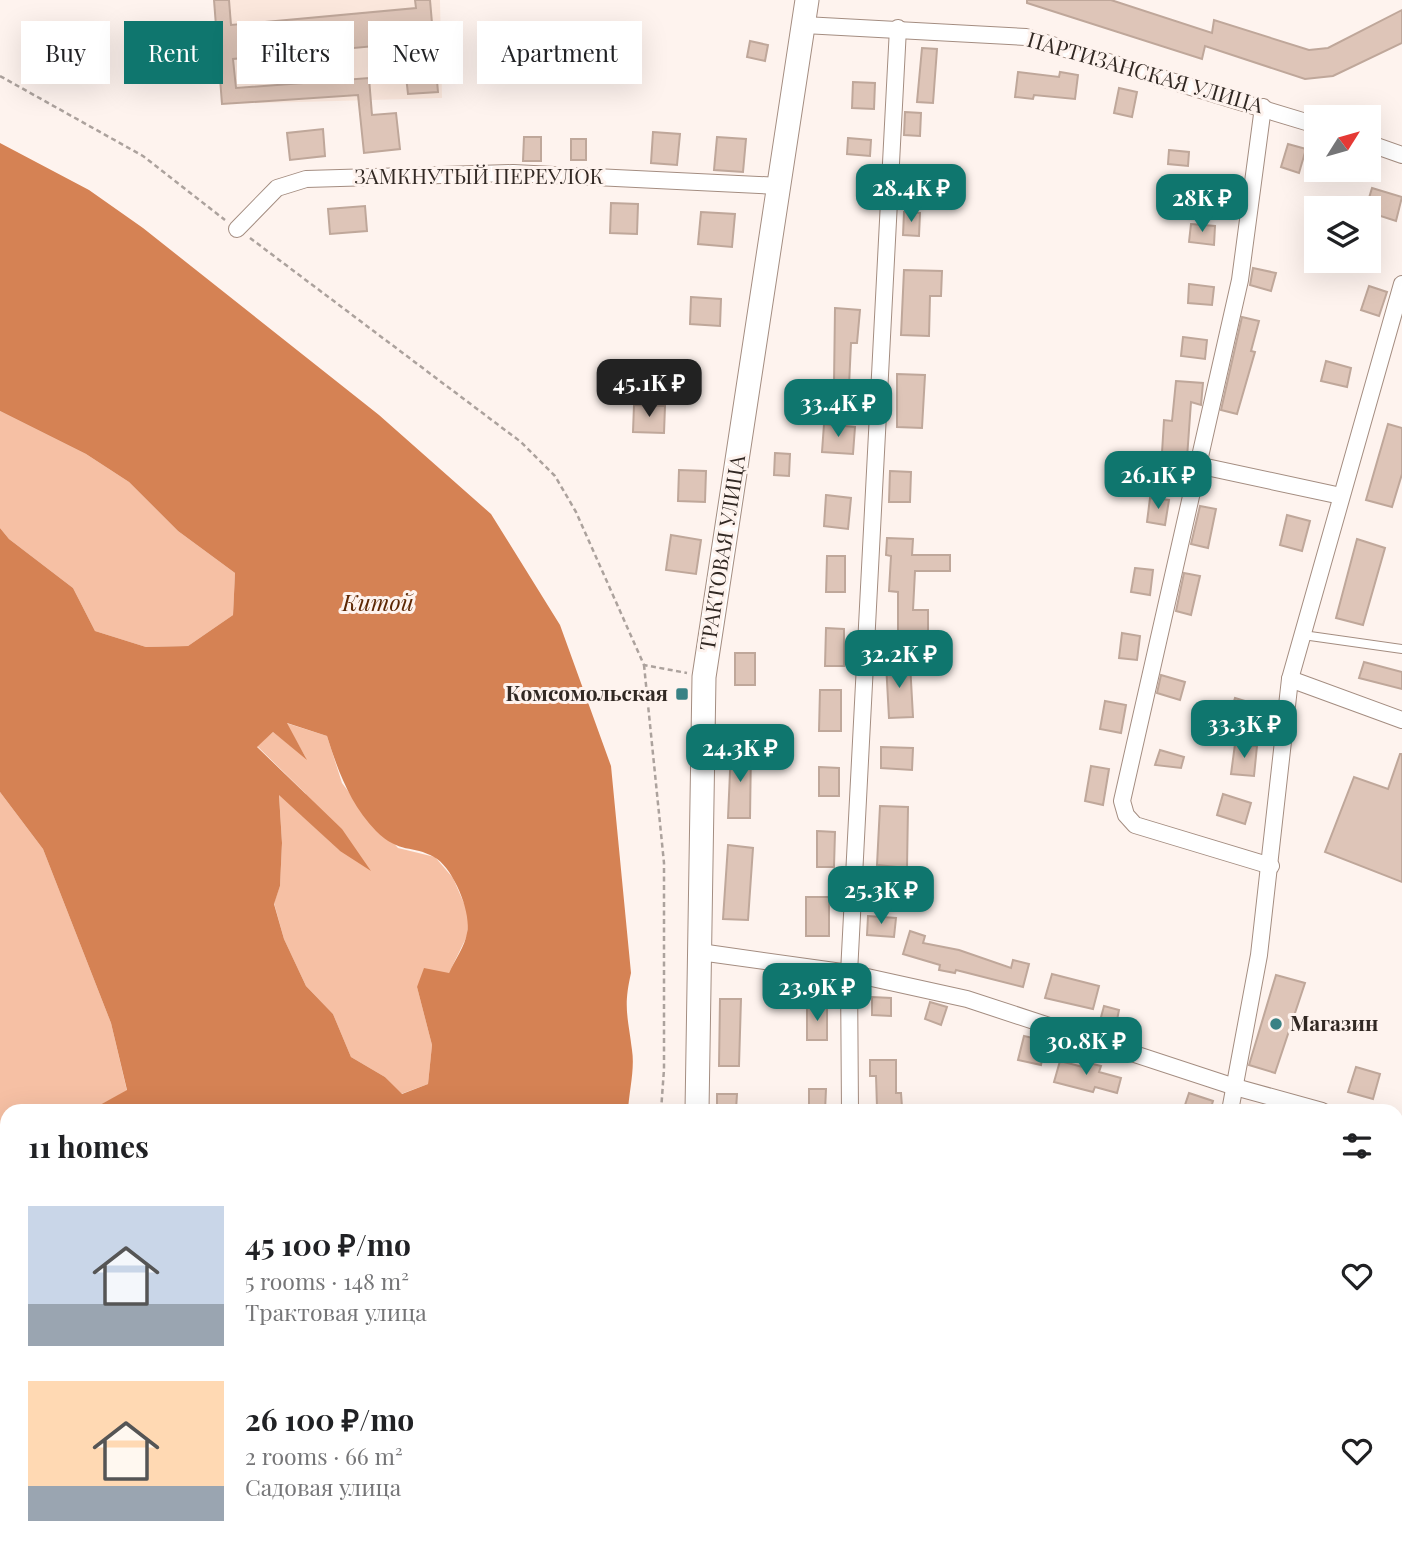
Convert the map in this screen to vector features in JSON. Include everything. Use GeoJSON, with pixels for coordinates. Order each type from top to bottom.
{"type":"FeatureCollection","features":[{"type":"Feature","properties":{"kind":"street","name":"ТРАКТОВАЯ УЛИЦА"},"geometry":{"type":"LineString","coordinates":[[697,1104],[704,677],[807,0]]}},
{"type":"Feature","properties":{"kind":"street","name":"ПАРТИЗАНСКАЯ УЛИЦА"},"geometry":{"type":"LineString","coordinates":[[804,25],[1026,37],[1304,121]]}},
{"type":"Feature","properties":{"kind":"street"},"geometry":{"type":"LineString","coordinates":[[850,1104],[849,973],[898,28]]}},
{"type":"Feature","properties":{"kind":"street"},"geometry":{"type":"LineString","coordinates":[[1263,107],[1240,280],[1122,802],[1126,815],[1135,825],[1271,866]]}},
{"type":"Feature","properties":{"kind":"street"},"geometry":{"type":"LineString","coordinates":[[1381,148],[1402,155]]}},
{"type":"Feature","properties":{"kind":"street","name":"ЗАМКНУТЫЙ ПЕРЕУЛОК"},"geometry":{"type":"LineString","coordinates":[[237,229],[277,188],[306,179],[513,173],[780,186]]}},
{"type":"Feature","properties":{"kind":"street"},"geometry":{"type":"LineString","coordinates":[[1231,1104],[1271,866],[1290,680],[1402,284]]}},
{"type":"Feature","properties":{"kind":"street"},"geometry":{"type":"LineString","coordinates":[[1197,465],[1341,496]]}},
{"type":"Feature","properties":{"kind":"street"},"geometry":{"type":"LineString","coordinates":[[1290,680],[1402,720]]}},
{"type":"Feature","properties":{"kind":"street"},"geometry":{"type":"LineString","coordinates":[[700,952],[849,973],[967,999],[1288,1104]]}},
{"type":"Feature","properties":{"kind":"lane"},"geometry":{"type":"LineString","coordinates":[[1303,635],[1402,649]]}},
{"type":"Feature","properties":{"kind":"path"},"geometry":{"type":"LineString","coordinates":[[0,76],[143,156],[521,442],[555,476],[576,512],[643,665],[664,863],[664,1069],[662,1104]]}},
{"type":"Feature","properties":{"kind":"path"},"geometry":{"type":"LineString","coordinates":[[643,665],[704,677]]}},
{"type":"Feature","properties":{"kind":"shaded area"},"geometry":{"type":"Polygon","coordinates":[[[214,0],[440,0],[440,21],[368,21],[368,84],[442,84],[442,98],[222,104],[223,21],[216,21],[214,0]]]}},
{"type":"Feature","properties":{"kind":"shaded area"},"geometry":{"type":"Polygon","coordinates":[[[0,411],[86,454],[129,482],[178,531],[235,573],[233,615],[188,646],[146,647],[95,631],[73,588],[9,539],[0,528],[0,411]]]}},
{"type":"Feature","properties":{"kind":"shaded area"},"geometry":{"type":"Polygon","coordinates":[[[286,723],[327,736],[342,783],[354,799],[398,848],[435,857],[453,878],[469,915],[467,936],[449,973],[417,987],[432,1045],[428,1084],[401,1094],[385,1077],[351,1057],[333,1014],[306,986],[284,939],[274,903],[280,886],[282,843],[279,794],[340,851],[305,793],[257,746],[273,732],[306,758],[286,723]]]}},
{"type":"Feature","properties":{"kind":"shaded area"},"geometry":{"type":"Polygon","coordinates":[[[0,792],[43,849],[111,1023],[127,1091],[102,1104],[0,1104],[0,792]]]}},
{"type":"Feature","properties":{"kind":"water","name":"Китой"},"geometry":{"type":"Polygon","coordinates":[[[0,143],[89,190],[143,228],[379,415],[491,514],[560,625],[611,766],[631,973],[627,1004],[633,1065],[629,1104],[102,1104],[127,1090],[111,1023],[43,849],[0,792],[0,528],[9,539],[73,588],[95,631],[146,647],[188,646],[233,615],[235,573],[178,531],[129,482],[86,454],[0,411],[0,143]],[[287,723],[307,760],[273,732],[257,747],[342,829],[371,871],[340,851],[279,795],[282,843],[280,886],[274,904],[284,939],[306,986],[333,1014],[351,1057],[385,1077],[402,1094],[428,1084],[432,1045],[417,987],[424,968],[449,973],[466,938],[467,914],[460,891],[441,862],[426,853],[392,843],[367,821],[346,786],[327,736],[287,723]]]}},
{"type":"Feature","properties":{"kind":"building"},"geometry":{"type":"Polygon","coordinates":[[[214,0],[229,0],[231,25],[237,24],[237,59],[233,59],[236,88],[289,84],[354,84],[354,79],[368,78],[372,115],[396,113],[400,149],[364,153],[358,95],[222,104],[223,21],[216,21],[214,0]]]}},
{"type":"Feature","properties":{"kind":"building"},"geometry":{"type":"Polygon","coordinates":[[[415,0],[430,0],[432,21],[368,21],[368,47],[354,48],[354,21],[275,21],[416,8],[415,0]]]}},
{"type":"Feature","properties":{"kind":"building"},"geometry":{"type":"Polygon","coordinates":[[[1027,0],[1111,0],[1212,33],[1214,20],[1309,50],[1328,48],[1402,10],[1402,43],[1333,76],[1305,79],[1205,46],[1202,59],[1027,3],[1027,0]]]}},
{"type":"Feature","properties":{"kind":"building"},"geometry":{"type":"Polygon","coordinates":[[[750,41],[768,45],[765,61],[747,57],[750,41]]]}},
{"type":"Feature","properties":{"kind":"building"},"geometry":{"type":"Polygon","coordinates":[[[922,48],[937,49],[933,103],[917,102],[922,48]]]}},
{"type":"Feature","properties":{"kind":"building"},"geometry":{"type":"Polygon","coordinates":[[[1018,72],[1059,77],[1060,72],[1078,75],[1075,99],[1034,95],[1033,99],[1015,97],[1018,72]]]}},
{"type":"Feature","properties":{"kind":"building"},"geometry":{"type":"Polygon","coordinates":[[[853,82],[875,83],[874,109],[852,108],[853,82]]]}},
{"type":"Feature","properties":{"kind":"building"},"geometry":{"type":"Polygon","coordinates":[[[407,84],[437,84],[438,92],[408,94],[407,84]]]}},
{"type":"Feature","properties":{"kind":"building"},"geometry":{"type":"Polygon","coordinates":[[[1119,88],[1137,92],[1132,117],[1114,113],[1119,88]]]}},
{"type":"Feature","properties":{"kind":"building"},"geometry":{"type":"Polygon","coordinates":[[[905,112],[921,113],[920,136],[904,135],[905,112]]]}},
{"type":"Feature","properties":{"kind":"building"},"geometry":{"type":"Polygon","coordinates":[[[323,129],[325,156],[290,160],[287,133],[323,129]]]}},
{"type":"Feature","properties":{"kind":"building"},"geometry":{"type":"Polygon","coordinates":[[[653,132],[680,134],[677,165],[651,163],[653,132]]]}},
{"type":"Feature","properties":{"kind":"building"},"geometry":{"type":"Polygon","coordinates":[[[524,137],[541,137],[541,161],[523,161],[524,137]]]}},
{"type":"Feature","properties":{"kind":"building"},"geometry":{"type":"Polygon","coordinates":[[[717,137],[746,139],[743,172],[714,170],[717,137]]]}},
{"type":"Feature","properties":{"kind":"building"},"geometry":{"type":"Polygon","coordinates":[[[848,138],[871,140],[870,156],[847,154],[848,138]]]}},
{"type":"Feature","properties":{"kind":"building"},"geometry":{"type":"Polygon","coordinates":[[[571,139],[586,139],[586,160],[571,160],[571,139]]]}},
{"type":"Feature","properties":{"kind":"building"},"geometry":{"type":"Polygon","coordinates":[[[1288,144],[1304,148],[1299,173],[1281,167],[1288,144]]]}},
{"type":"Feature","properties":{"kind":"building"},"geometry":{"type":"Polygon","coordinates":[[[1169,150],[1189,152],[1188,166],[1168,164],[1169,150]]]}},
{"type":"Feature","properties":{"kind":"building"},"geometry":{"type":"Polygon","coordinates":[[[908,173],[931,175],[930,190],[907,189],[908,173]]]}},
{"type":"Feature","properties":{"kind":"building"},"geometry":{"type":"Polygon","coordinates":[[[1372,188],[1402,197],[1396,221],[1381,216],[1381,196],[1370,196],[1372,188]]]}},
{"type":"Feature","properties":{"kind":"building"},"geometry":{"type":"Polygon","coordinates":[[[611,203],[638,204],[637,234],[610,233],[611,203]]]}},
{"type":"Feature","properties":{"kind":"building"},"geometry":{"type":"Polygon","coordinates":[[[365,206],[367,231],[330,234],[328,209],[365,206]]]}},
{"type":"Feature","properties":{"kind":"building"},"geometry":{"type":"Polygon","coordinates":[[[701,212],[735,214],[732,247],[698,244],[701,212]]]}},
{"type":"Feature","properties":{"kind":"building"},"geometry":{"type":"Polygon","coordinates":[[[904,212],[920,213],[919,236],[903,235],[904,212]]]}},
{"type":"Feature","properties":{"kind":"building"},"geometry":{"type":"Polygon","coordinates":[[[1191,224],[1215,226],[1214,245],[1189,242],[1191,224]]]}},
{"type":"Feature","properties":{"kind":"building"},"geometry":{"type":"Polygon","coordinates":[[[1253,268],[1276,273],[1271,291],[1250,285],[1253,268]]]}},
{"type":"Feature","properties":{"kind":"building"},"geometry":{"type":"Polygon","coordinates":[[[904,270],[942,271],[941,296],[930,296],[929,336],[901,335],[904,270]]]}},
{"type":"Feature","properties":{"kind":"building"},"geometry":{"type":"Polygon","coordinates":[[[1189,284],[1214,287],[1212,305],[1188,303],[1189,284]]]}},
{"type":"Feature","properties":{"kind":"building"},"geometry":{"type":"Polygon","coordinates":[[[1369,286],[1387,292],[1379,316],[1361,310],[1369,286]]]}},
{"type":"Feature","properties":{"kind":"building"},"geometry":{"type":"Polygon","coordinates":[[[691,297],[721,299],[720,326],[690,324],[691,297]]]}},
{"type":"Feature","properties":{"kind":"building"},"geometry":{"type":"Polygon","coordinates":[[[835,308],[860,310],[857,343],[851,343],[849,386],[834,384],[835,308]]]}},
{"type":"Feature","properties":{"kind":"building"},"geometry":{"type":"Polygon","coordinates":[[[1242,317],[1259,321],[1251,351],[1255,352],[1237,414],[1221,410],[1242,317]]]}},
{"type":"Feature","properties":{"kind":"building"},"geometry":{"type":"Polygon","coordinates":[[[1183,337],[1207,340],[1205,359],[1181,356],[1183,337]]]}},
{"type":"Feature","properties":{"kind":"building"},"geometry":{"type":"Polygon","coordinates":[[[1326,361],[1351,368],[1347,387],[1321,381],[1326,361]]]}},
{"type":"Feature","properties":{"kind":"building"},"geometry":{"type":"Polygon","coordinates":[[[897,374],[925,375],[922,428],[897,427],[897,374]]]}},
{"type":"Feature","properties":{"kind":"building"},"geometry":{"type":"Polygon","coordinates":[[[1176,381],[1203,383],[1201,405],[1191,402],[1186,472],[1161,469],[1164,420],[1172,421],[1176,381]]]}},
{"type":"Feature","properties":{"kind":"building"},"geometry":{"type":"Polygon","coordinates":[[[634,405],[665,406],[664,433],[633,432],[634,405]]]}},
{"type":"Feature","properties":{"kind":"building"},"geometry":{"type":"Polygon","coordinates":[[[824,424],[855,427],[853,454],[822,452],[824,424]]]}},
{"type":"Feature","properties":{"kind":"building"},"geometry":{"type":"Polygon","coordinates":[[[1388,424],[1402,428],[1402,474],[1392,507],[1366,500],[1388,424]]]}},
{"type":"Feature","properties":{"kind":"building"},"geometry":{"type":"Polygon","coordinates":[[[775,453],[790,454],[789,476],[774,475],[775,453]]]}},
{"type":"Feature","properties":{"kind":"building"},"geometry":{"type":"Polygon","coordinates":[[[679,470],[706,471],[705,502],[678,501],[679,470]]]}},
{"type":"Feature","properties":{"kind":"building"},"geometry":{"type":"Polygon","coordinates":[[[890,471],[911,472],[910,502],[889,502],[890,471]]]}},
{"type":"Feature","properties":{"kind":"building"},"geometry":{"type":"Polygon","coordinates":[[[826,495],[851,498],[848,529],[824,526],[826,495]]]}},
{"type":"Feature","properties":{"kind":"building"},"geometry":{"type":"Polygon","coordinates":[[[1150,498],[1169,500],[1165,525],[1147,522],[1150,498]]]}},
{"type":"Feature","properties":{"kind":"building"},"geometry":{"type":"Polygon","coordinates":[[[1200,506],[1216,509],[1208,548],[1191,544],[1200,506]]]}},
{"type":"Feature","properties":{"kind":"building"},"geometry":{"type":"Polygon","coordinates":[[[1287,515],[1310,521],[1302,551],[1280,545],[1287,515]]]}},
{"type":"Feature","properties":{"kind":"building"},"geometry":{"type":"Polygon","coordinates":[[[671,535],[701,540],[696,574],[666,570],[671,535]]]}},
{"type":"Feature","properties":{"kind":"building"},"geometry":{"type":"Polygon","coordinates":[[[887,538],[913,539],[912,555],[950,555],[950,571],[915,571],[913,610],[928,610],[928,631],[898,631],[898,592],[889,591],[891,556],[886,555],[887,538]]]}},
{"type":"Feature","properties":{"kind":"building"},"geometry":{"type":"Polygon","coordinates":[[[1357,539],[1385,548],[1363,625],[1336,618],[1357,539]]]}},
{"type":"Feature","properties":{"kind":"building"},"geometry":{"type":"Polygon","coordinates":[[[827,556],[845,556],[845,592],[826,592],[827,556]]]}},
{"type":"Feature","properties":{"kind":"building"},"geometry":{"type":"Polygon","coordinates":[[[1135,568],[1153,570],[1150,595],[1131,592],[1135,568]]]}},
{"type":"Feature","properties":{"kind":"building"},"geometry":{"type":"Polygon","coordinates":[[[1184,573],[1200,576],[1191,615],[1176,611],[1184,573]]]}},
{"type":"Feature","properties":{"kind":"building"},"geometry":{"type":"Polygon","coordinates":[[[826,628],[844,629],[844,666],[825,666],[826,628]]]}},
{"type":"Feature","properties":{"kind":"building"},"geometry":{"type":"Polygon","coordinates":[[[1122,633],[1140,636],[1137,660],[1119,658],[1122,633]]]}},
{"type":"Feature","properties":{"kind":"building"},"geometry":{"type":"Polygon","coordinates":[[[735,653],[755,653],[755,685],[735,685],[735,653]]]}},
{"type":"Feature","properties":{"kind":"building"},"geometry":{"type":"Polygon","coordinates":[[[1364,662],[1402,672],[1402,689],[1359,678],[1364,662]]]}},
{"type":"Feature","properties":{"kind":"building"},"geometry":{"type":"Polygon","coordinates":[[[886,663],[910,663],[913,717],[889,718],[886,663]]]}},
{"type":"Feature","properties":{"kind":"building"},"geometry":{"type":"Polygon","coordinates":[[[1161,675],[1185,682],[1180,700],[1157,693],[1161,675]]]}},
{"type":"Feature","properties":{"kind":"building"},"geometry":{"type":"Polygon","coordinates":[[[820,690],[841,690],[841,731],[819,731],[820,690]]]}},
{"type":"Feature","properties":{"kind":"building"},"geometry":{"type":"Polygon","coordinates":[[[1235,698],[1258,705],[1253,723],[1229,716],[1235,698]]]}},
{"type":"Feature","properties":{"kind":"building"},"geometry":{"type":"Polygon","coordinates":[[[1105,701],[1126,705],[1121,733],[1100,729],[1105,701]]]}},
{"type":"Feature","properties":{"kind":"building"},"geometry":{"type":"Polygon","coordinates":[[[1235,744],[1257,746],[1254,776],[1231,774],[1235,744]]]}},
{"type":"Feature","properties":{"kind":"building"},"geometry":{"type":"Polygon","coordinates":[[[881,747],[913,748],[912,770],[881,768],[881,747]]]}},
{"type":"Feature","properties":{"kind":"building"},"geometry":{"type":"Polygon","coordinates":[[[731,749],[751,749],[750,818],[728,818],[731,749]]]}},
{"type":"Feature","properties":{"kind":"building"},"geometry":{"type":"Polygon","coordinates":[[[1160,750],[1184,757],[1181,768],[1155,765],[1160,750]]]}},
{"type":"Feature","properties":{"kind":"building"},"geometry":{"type":"Polygon","coordinates":[[[1400,754],[1402,882],[1325,852],[1354,777],[1388,789],[1400,754]]]}},
{"type":"Feature","properties":{"kind":"building"},"geometry":{"type":"Polygon","coordinates":[[[1091,766],[1109,769],[1103,805],[1085,801],[1091,766]]]}},
{"type":"Feature","properties":{"kind":"building"},"geometry":{"type":"Polygon","coordinates":[[[819,767],[839,768],[839,796],[819,796],[819,767]]]}},
{"type":"Feature","properties":{"kind":"building"},"geometry":{"type":"Polygon","coordinates":[[[1223,794],[1251,803],[1245,824],[1217,815],[1223,794]]]}},
{"type":"Feature","properties":{"kind":"building"},"geometry":{"type":"Polygon","coordinates":[[[880,806],[908,807],[907,868],[877,865],[880,806]]]}},
{"type":"Feature","properties":{"kind":"building"},"geometry":{"type":"Polygon","coordinates":[[[817,831],[835,832],[834,867],[817,867],[817,831]]]}},
{"type":"Feature","properties":{"kind":"building"},"geometry":{"type":"Polygon","coordinates":[[[728,845],[753,848],[748,920],[723,919],[728,845]]]}},
{"type":"Feature","properties":{"kind":"building"},"geometry":{"type":"Polygon","coordinates":[[[806,897],[829,897],[829,936],[806,936],[806,897]]]}},
{"type":"Feature","properties":{"kind":"building"},"geometry":{"type":"Polygon","coordinates":[[[868,916],[896,918],[894,937],[867,935],[868,916]]]}},
{"type":"Feature","properties":{"kind":"building"},"geometry":{"type":"Polygon","coordinates":[[[910,931],[925,936],[923,943],[959,950],[1011,968],[1013,960],[1029,964],[1023,987],[956,970],[955,973],[939,970],[940,965],[903,954],[910,931]]]}},
{"type":"Feature","properties":{"kind":"building"},"geometry":{"type":"Polygon","coordinates":[[[1052,974],[1099,986],[1093,1009],[1045,998],[1052,974]]]}},
{"type":"Feature","properties":{"kind":"building","name":"Магазин"},"geometry":{"type":"Polygon","coordinates":[[[1276,975],[1305,983],[1275,1073],[1249,1065],[1276,975]]]}},
{"type":"Feature","properties":{"kind":"building"},"geometry":{"type":"Polygon","coordinates":[[[872,997],[891,998],[891,1016],[872,1015],[872,997]]]}},
{"type":"Feature","properties":{"kind":"building"},"geometry":{"type":"Polygon","coordinates":[[[720,999],[741,999],[739,1066],[719,1066],[720,999]]]}},
{"type":"Feature","properties":{"kind":"building"},"geometry":{"type":"Polygon","coordinates":[[[930,1002],[947,1007],[941,1025],[925,1019],[930,1002]]]}},
{"type":"Feature","properties":{"kind":"building"},"geometry":{"type":"Polygon","coordinates":[[[807,1006],[827,1006],[827,1040],[807,1040],[807,1006]]]}},
{"type":"Feature","properties":{"kind":"building"},"geometry":{"type":"Polygon","coordinates":[[[1104,1006],[1119,1010],[1116,1025],[1100,1021],[1104,1006]]]}},
{"type":"Feature","properties":{"kind":"building"},"geometry":{"type":"Polygon","coordinates":[[[1024,1036],[1046,1041],[1041,1065],[1018,1060],[1024,1036]]]}},
{"type":"Feature","properties":{"kind":"building"},"geometry":{"type":"Polygon","coordinates":[[[870,1060],[896,1060],[896,1093],[901,1093],[902,1104],[877,1104],[876,1076],[870,1076],[870,1060]]]}},
{"type":"Feature","properties":{"kind":"building"},"geometry":{"type":"Polygon","coordinates":[[[1060,1061],[1083,1067],[1085,1062],[1101,1066],[1099,1072],[1121,1078],[1117,1093],[1095,1087],[1093,1092],[1054,1082],[1060,1061]]]}},
{"type":"Feature","properties":{"kind":"building"},"geometry":{"type":"Polygon","coordinates":[[[1356,1067],[1380,1074],[1373,1099],[1348,1092],[1356,1067]]]}},
{"type":"Feature","properties":{"kind":"building"},"geometry":{"type":"Polygon","coordinates":[[[809,1089],[826,1089],[825,1104],[809,1104],[809,1089]]]}},
{"type":"Feature","properties":{"kind":"building"},"geometry":{"type":"Polygon","coordinates":[[[1189,1093],[1213,1101],[1212,1104],[1185,1104],[1189,1093]]]}},
{"type":"Feature","properties":{"kind":"building"},"geometry":{"type":"Polygon","coordinates":[[[717,1094],[737,1094],[736,1104],[717,1104],[717,1094]]]}},
{"type":"Feature","properties":{"kind":"place","name":"Комсомольская"},"geometry":{"type":"Point","coordinates":[682,694]}},
{"type":"Feature","properties":{"kind":"place","name":"Магазин"},"geometry":{"type":"Point","coordinates":[1276,1024]}}]}
